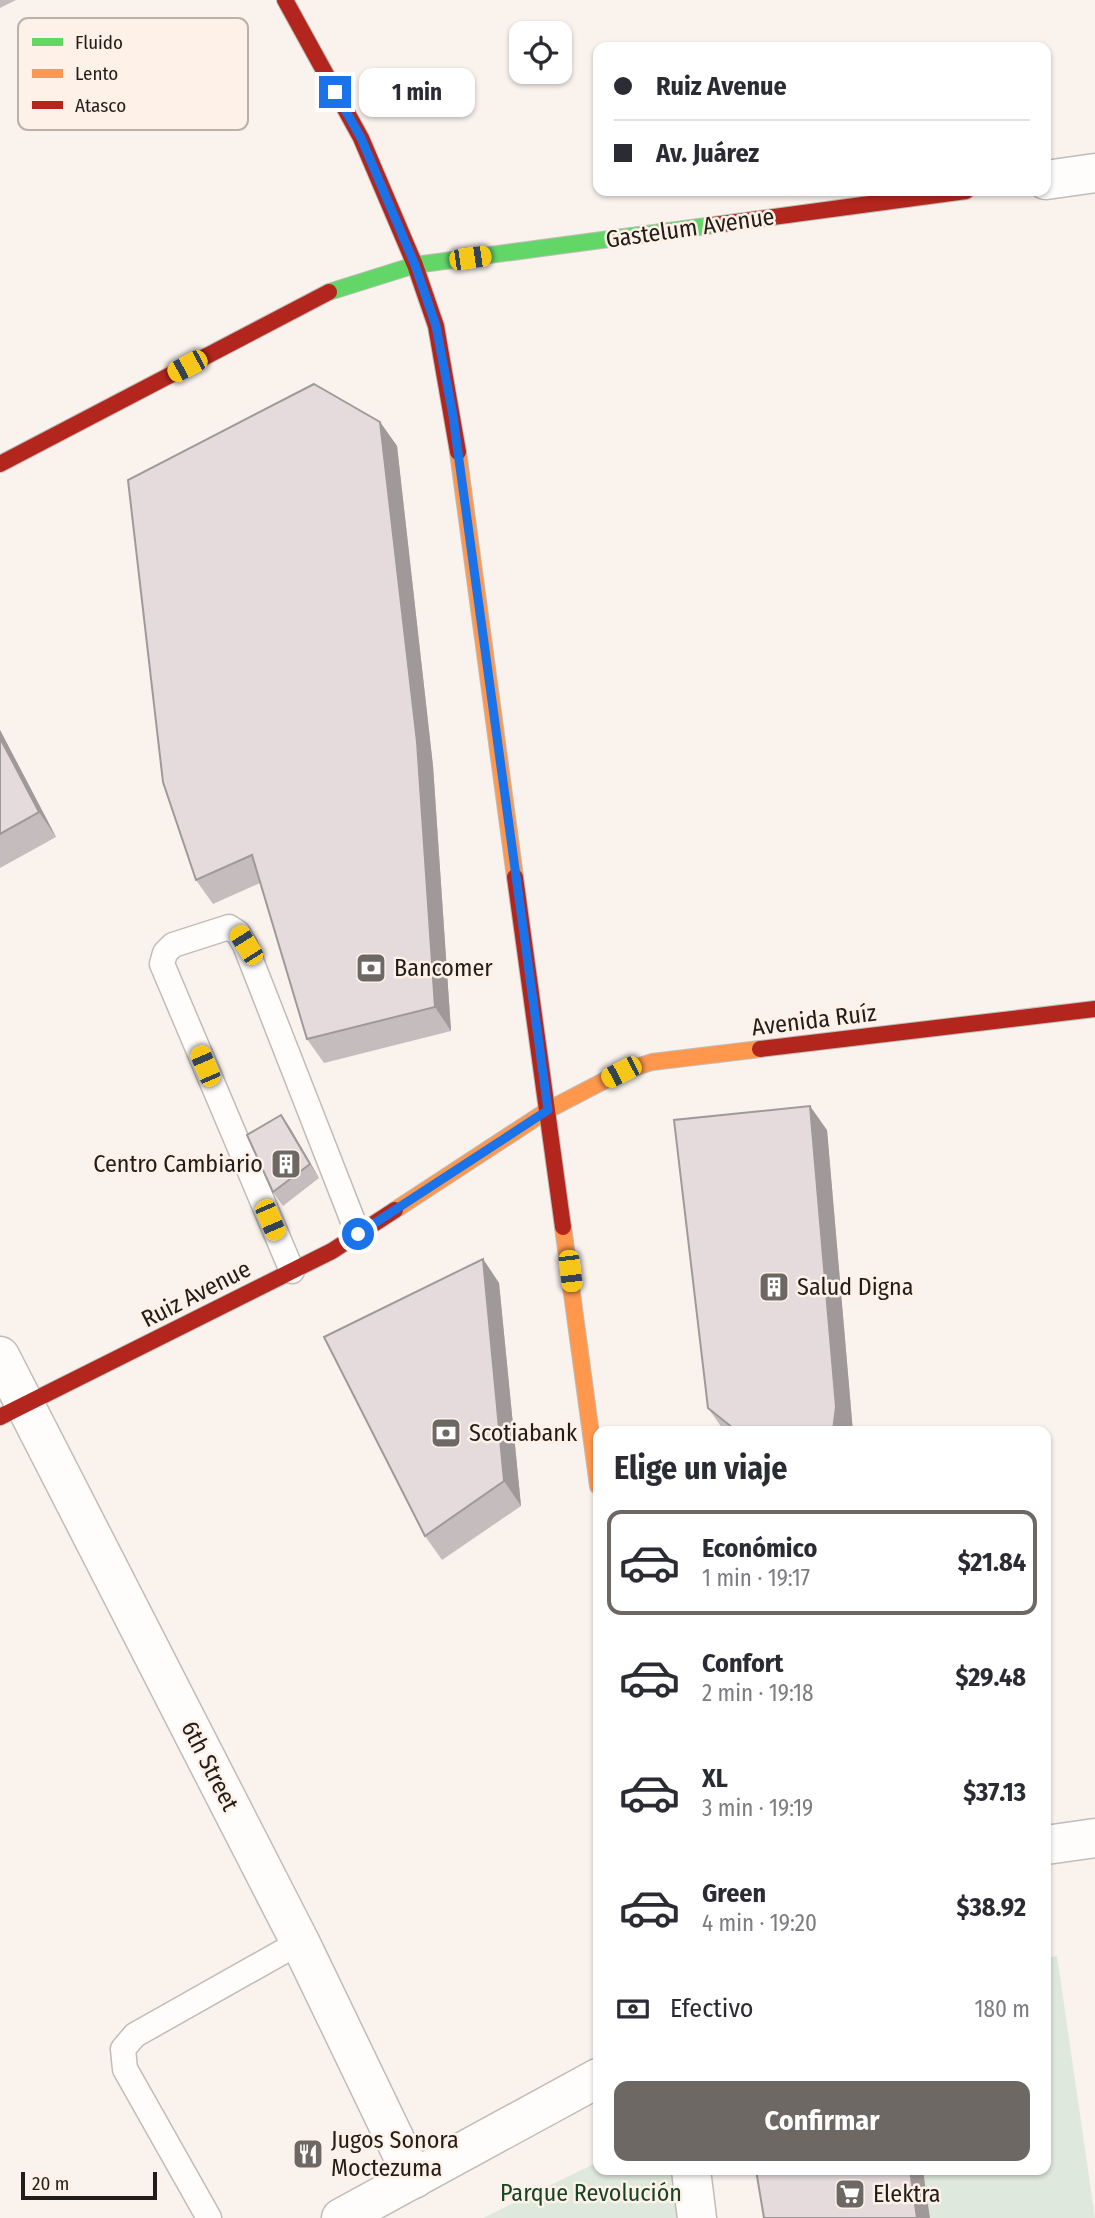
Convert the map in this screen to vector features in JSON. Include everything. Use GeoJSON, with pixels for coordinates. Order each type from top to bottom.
{"type":"FeatureCollection","features":[{"type":"Feature","properties":{"kind":"street"},"geometry":{"type":"LineString","coordinates":[[285,0],[361,138],[415,265],[436,326],[453,416],[593,1448]]}},
{"type":"Feature","properties":{"kind":"street"},"geometry":{"type":"LineString","coordinates":[[1051,179],[1095,173]]}},
{"type":"Feature","properties":{"kind":"street","name":"Gastelum Avenue"},"geometry":{"type":"LineString","coordinates":[[0,464],[332,290],[415,265],[928,196]]}},
{"type":"Feature","properties":{"kind":"street","name":"Avenida Ruíz"},"geometry":{"type":"LineString","coordinates":[[548,1110],[621,1072],[652,1062],[1095,1009]]}},
{"type":"Feature","properties":{"kind":"street","name":"Ruiz Avenue"},"geometry":{"type":"LineString","coordinates":[[12,1411],[332,1251],[548,1110]]}},
{"type":"Feature","properties":{"kind":"street","name":"6th Street"},"geometry":{"type":"LineString","coordinates":[[0,1356],[12,1411],[300,1942],[414,2179]]}},
{"type":"Feature","properties":{"kind":"street"},"geometry":{"type":"LineString","coordinates":[[1051,1844],[1095,1838]]}},
{"type":"Feature","properties":{"kind":"street"},"geometry":{"type":"LineString","coordinates":[[341,2218],[593,2081]]}},
{"type":"Feature","properties":{"kind":"street"},"geometry":{"type":"LineString","coordinates":[[692,2175],[697,2218]]}},
{"type":"Feature","properties":{"kind":"lane"},"geometry":{"type":"LineString","coordinates":[[292,1271],[162,964],[165,953],[173,945],[229,927],[238,933],[246,945],[358,1234]]}},
{"type":"Feature","properties":{"kind":"lane"},"geometry":{"type":"LineString","coordinates":[[209,2218],[125,2069],[123,2049],[135,2035],[300,1942]]}},
{"type":"Feature","properties":{"kind":"green space"},"geometry":{"type":"Polygon","coordinates":[[[1057,1956],[1095,2218],[930,2218],[924,2175],[1051,2175],[1051,1957],[1057,1956]]]}},
{"type":"Feature","properties":{"kind":"green space","name":"Parque Revolución"},"geometry":{"type":"Polygon","coordinates":[[[593,2164],[593,2175],[677,2175],[681,2218],[483,2218],[593,2164]]]}},
{"type":"Feature","properties":{"kind":"building"},"geometry":{"type":"Polygon","coordinates":[[[314,384],[380,422],[417,742],[435,1007],[307,1039],[252,855],[196,880],[163,782],[128,480],[314,384]]]}},
{"type":"Feature","properties":{"kind":"building"},"geometry":{"type":"Polygon","coordinates":[[[0,738],[39,812],[0,834],[0,738]]]}},
{"type":"Feature","properties":{"kind":"building","name":"Salud Digna"},"geometry":{"type":"Polygon","coordinates":[[[810,1106],[836,1407],[834,1426],[730,1426],[708,1408],[674,1120],[810,1106]]]}},
{"type":"Feature","properties":{"kind":"building","name":"Centro Cambiario"},"geometry":{"type":"Polygon","coordinates":[[[281,1115],[310,1164],[273,1192],[247,1135],[281,1115]]]}},
{"type":"Feature","properties":{"kind":"building","name":"Scotiabank"},"geometry":{"type":"Polygon","coordinates":[[[483,1259],[504,1481],[425,1536],[324,1337],[483,1259]]]}},
{"type":"Feature","properties":{"kind":"building","name":"Elektra"},"geometry":{"type":"Polygon","coordinates":[[[757,2175],[911,2175],[917,2218],[764,2218],[757,2175]]]}},
{"type":"Feature","properties":{"kind":"traffic: fast"},"geometry":{"type":"LineString","coordinates":[[329,292],[415,265],[714,225]]}},
{"type":"Feature","properties":{"kind":"traffic: slow"},"geometry":{"type":"LineString","coordinates":[[458,452],[515,877]]}},
{"type":"Feature","properties":{"kind":"traffic: slow"},"geometry":{"type":"LineString","coordinates":[[395,1210],[548,1110],[621,1072],[652,1062],[760,1049]]}},
{"type":"Feature","properties":{"kind":"traffic: slow"},"geometry":{"type":"LineString","coordinates":[[563,1227],[593,1449]]}},
{"type":"Feature","properties":{"kind":"traffic: jam"},"geometry":{"type":"LineString","coordinates":[[285,0],[361,138],[415,265],[436,326],[458,452]]}},
{"type":"Feature","properties":{"kind":"traffic: jam"},"geometry":{"type":"LineString","coordinates":[[714,225],[929,196]]}},
{"type":"Feature","properties":{"kind":"traffic: jam"},"geometry":{"type":"LineString","coordinates":[[0,464],[329,292]]}},
{"type":"Feature","properties":{"kind":"traffic: jam"},"geometry":{"type":"LineString","coordinates":[[515,877],[563,1227]]}},
{"type":"Feature","properties":{"kind":"traffic: jam"},"geometry":{"type":"LineString","coordinates":[[760,1049],[1095,1009]]}},
{"type":"Feature","properties":{"kind":"traffic: jam"},"geometry":{"type":"LineString","coordinates":[[0,1417],[332,1251],[395,1210]]}},
{"type":"Feature","properties":{"kind":"place","name":"Bancomer"},"geometry":{"type":"Point","coordinates":[371,968]}},
{"type":"Feature","properties":{"kind":"place","name":"Centro Cambiario"},"geometry":{"type":"Point","coordinates":[286,1164]}},
{"type":"Feature","properties":{"kind":"place","name":"Salud Digna"},"geometry":{"type":"Point","coordinates":[774,1287]}},
{"type":"Feature","properties":{"kind":"place","name":"Scotiabank"},"geometry":{"type":"Point","coordinates":[446,1433]}},
{"type":"Feature","properties":{"kind":"place","name":"Jugos Sonora Moctezuma"},"geometry":{"type":"Point","coordinates":[308,2154]}},
{"type":"Feature","properties":{"kind":"place","name":"Elektra"},"geometry":{"type":"Point","coordinates":[850,2194]}},
{"type":"Feature","properties":{"kind":"route"},"geometry":{"type":"LineString","coordinates":[[335,92],[361,138],[415,265],[436,326],[453,416],[548,1110],[358,1234]]}}]}
